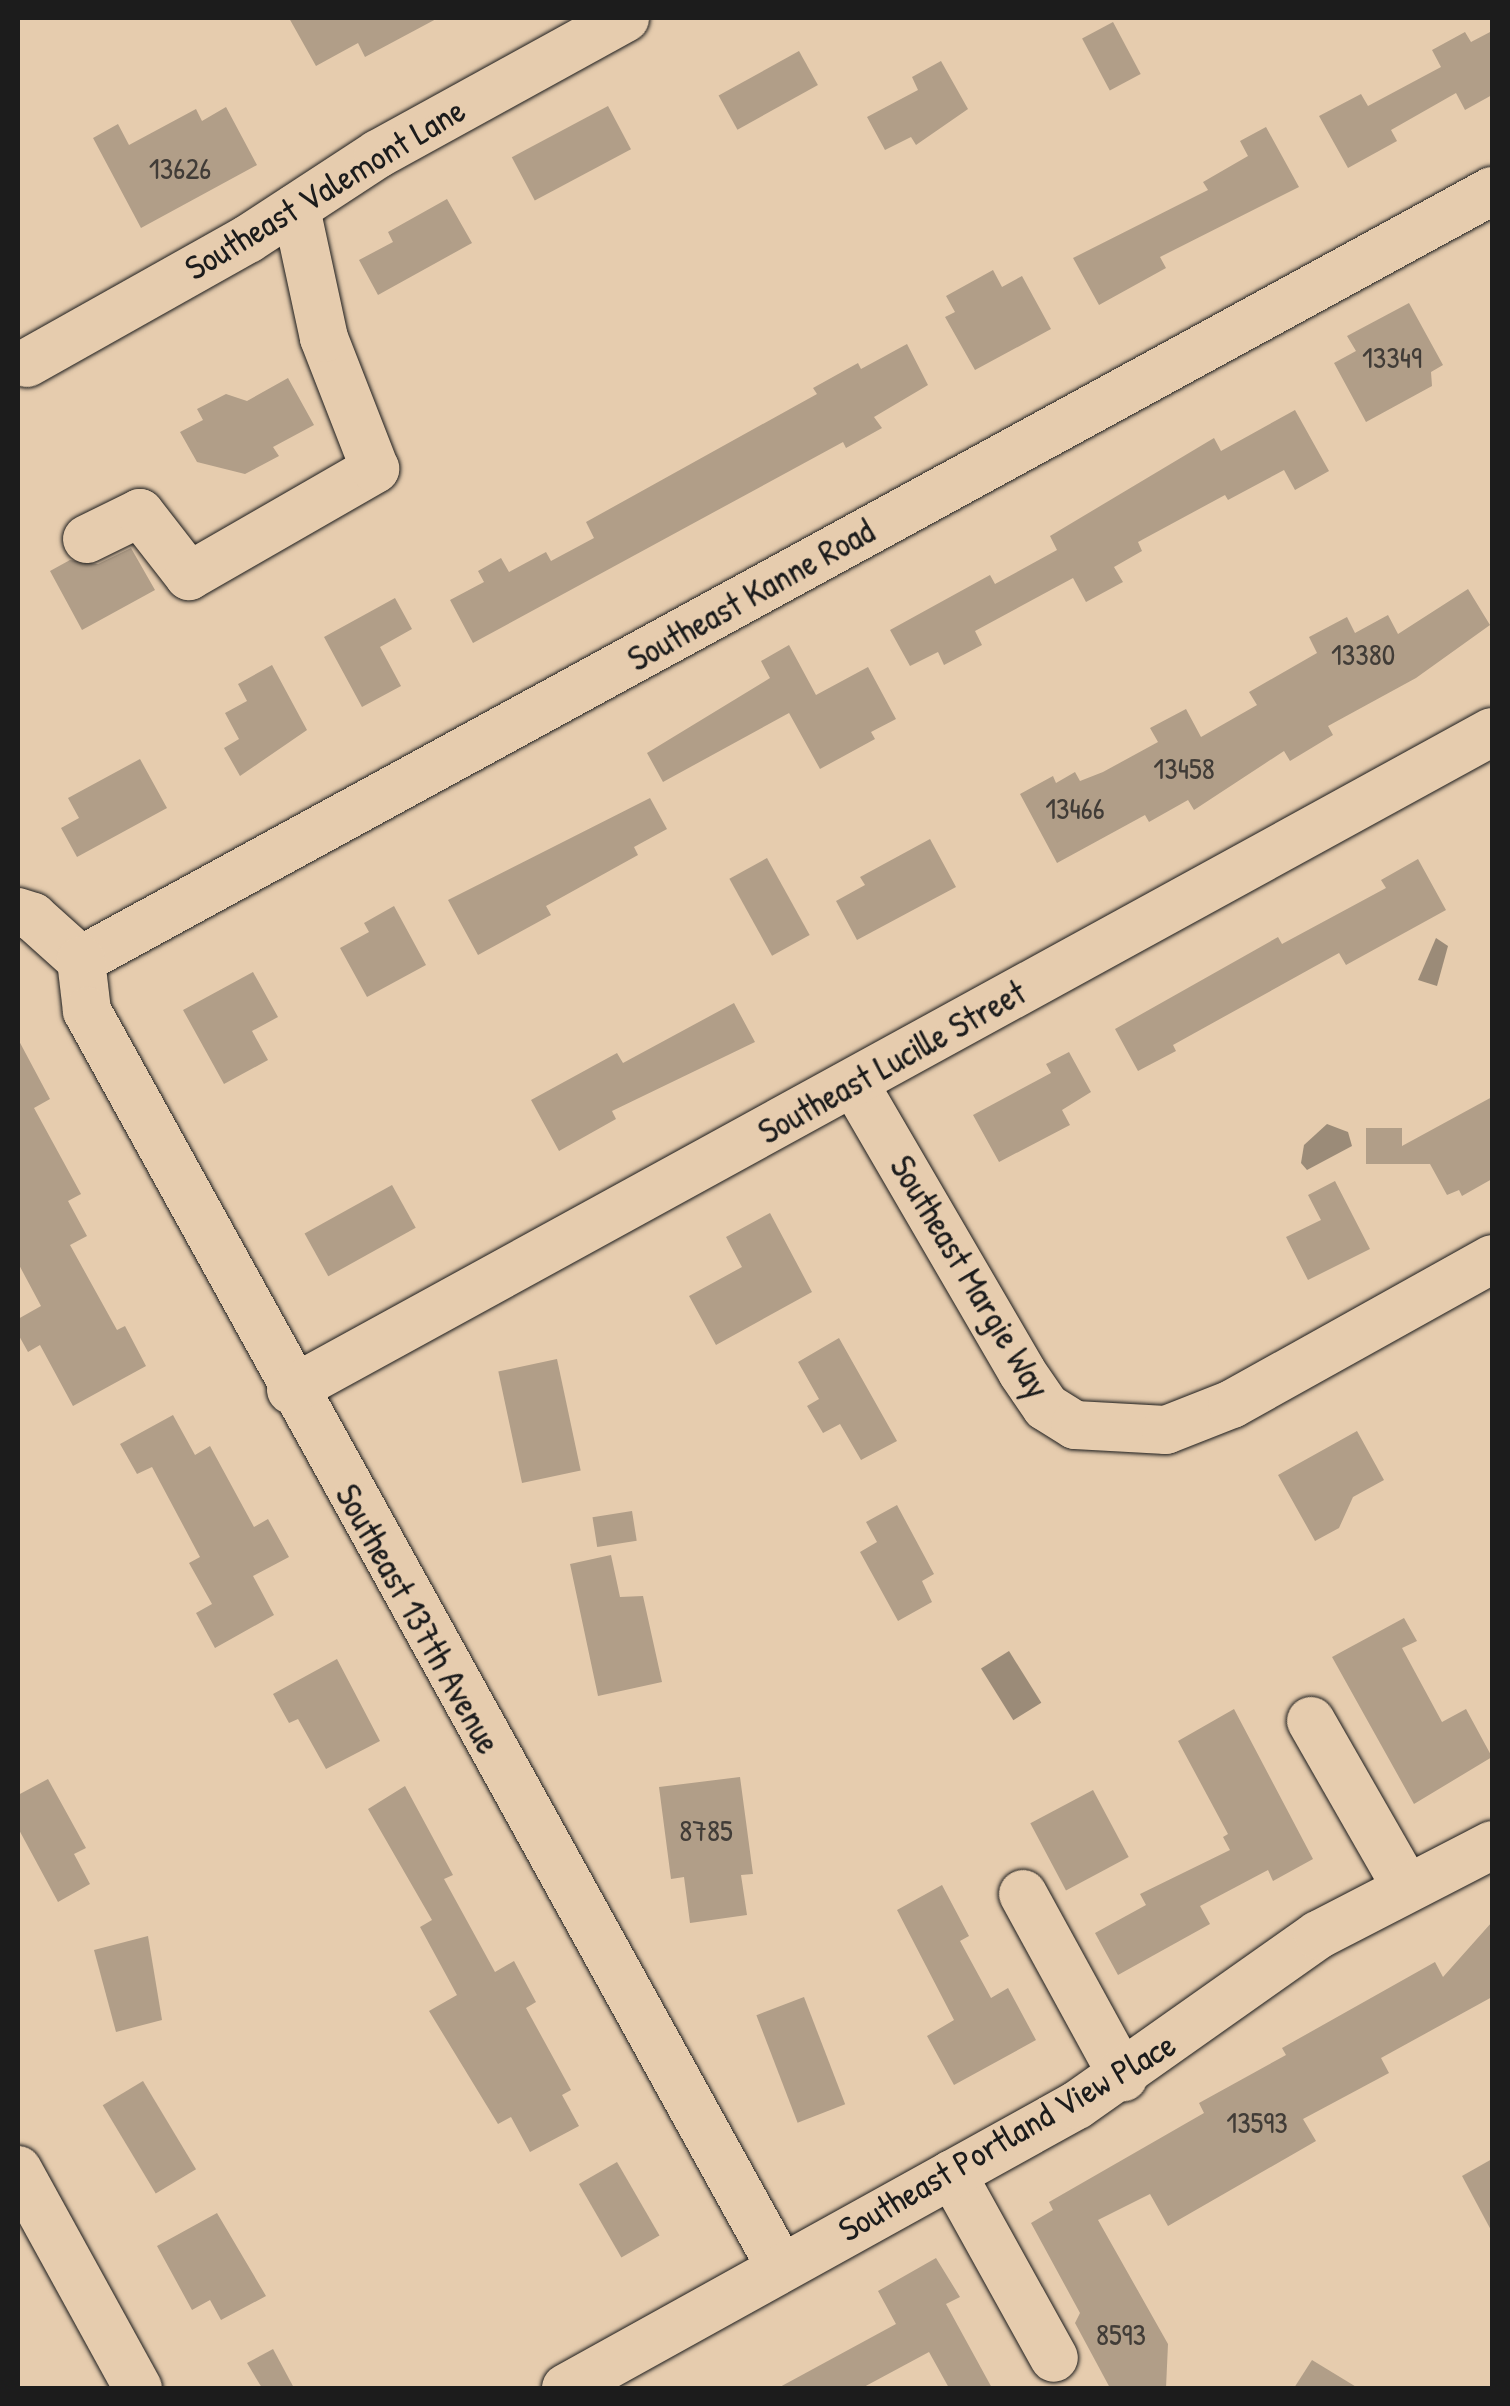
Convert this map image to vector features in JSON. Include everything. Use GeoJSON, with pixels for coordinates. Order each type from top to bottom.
{"type":"FeatureCollection","features":[{"type":"Feature","properties":{"kind":"street","name":"Southeast Valemont Lane"},"geometry":{"type":"LineString","coordinates":[[26,364],[296,208],[378,154],[625,18]]}},
{"type":"Feature","properties":{"kind":"street","name":"Southeast Kanne Road"},"geometry":{"type":"LineString","coordinates":[[81,960],[1492,191]]}},
{"type":"Feature","properties":{"kind":"street"},"geometry":{"type":"LineString","coordinates":[[86,539],[140,513],[189,576],[375,469],[324,338],[296,208]]}},
{"type":"Feature","properties":{"kind":"street","name":"Southeast Lucille Street"},"geometry":{"type":"LineString","coordinates":[[291,1390],[1492,732]]}},
{"type":"Feature","properties":{"kind":"street"},"geometry":{"type":"LineString","coordinates":[[18,912],[33,917],[81,960]]}},
{"type":"Feature","properties":{"kind":"street","name":"Southeast 137th Avenue"},"geometry":{"type":"LineString","coordinates":[[81,960],[86,1011],[291,1390],[782,2268]]}},
{"type":"Feature","properties":{"kind":"street","name":"Southeast Margie Way"},"geometry":{"type":"LineString","coordinates":[[854,1083],[1022,1372],[1046,1406],[1075,1425],[1166,1430],[1199,1417],[1492,1259]]}},
{"type":"Feature","properties":{"kind":"street"},"geometry":{"type":"LineString","coordinates":[[1311,1721],[1405,1885]]}},
{"type":"Feature","properties":{"kind":"street","name":"Southeast Portland View Place"},"geometry":{"type":"LineString","coordinates":[[566,2388],[1123,2077],[1256,1976],[1405,1885],[1492,1845]]}},
{"type":"Feature","properties":{"kind":"street"},"geometry":{"type":"LineString","coordinates":[[1023,1894],[1123,2077]]}},
{"type":"Feature","properties":{"kind":"street"},"geometry":{"type":"LineString","coordinates":[[18,2170],[138,2388]]}},
{"type":"Feature","properties":{"kind":"street"},"geometry":{"type":"LineString","coordinates":[[952,2174],[1054,2358]]}},
{"type":"Feature","properties":{"kind":"shaded area"},"geometry":{"type":"Polygon","coordinates":[[[1436,938],[1448,946],[1437,986],[1418,980],[1436,938]]]}},
{"type":"Feature","properties":{"kind":"shaded area"},"geometry":{"type":"Polygon","coordinates":[[[1327,1124],[1348,1132],[1352,1146],[1307,1170],[1301,1163],[1304,1145],[1327,1124]]]}},
{"type":"Feature","properties":{"kind":"shaded area"},"geometry":{"type":"Polygon","coordinates":[[[1009,1651],[1041,1703],[1013,1720],[981,1668],[1009,1651]]]}},
{"type":"Feature","properties":{"kind":"building"},"geometry":{"type":"Polygon","coordinates":[[[289,18],[438,18],[365,57],[358,43],[316,66],[289,18]]]}},
{"type":"Feature","properties":{"kind":"building"},"geometry":{"type":"Polygon","coordinates":[[[1113,22],[1141,74],[1110,91],[1082,38],[1113,22]]]}},
{"type":"Feature","properties":{"kind":"building"},"geometry":{"type":"Polygon","coordinates":[[[1492,31],[1492,95],[1465,110],[1456,93],[1391,130],[1397,141],[1348,168],[1319,116],[1361,94],[1368,106],[1441,67],[1432,50],[1465,32],[1471,42],[1492,31]]]}},
{"type":"Feature","properties":{"kind":"building"},"geometry":{"type":"Polygon","coordinates":[[[799,51],[818,85],[737,130],[719,96],[799,51]]]}},
{"type":"Feature","properties":{"kind":"building"},"geometry":{"type":"Polygon","coordinates":[[[941,61],[968,109],[916,145],[911,137],[885,150],[867,117],[918,90],[912,77],[941,61]]]}},
{"type":"Feature","properties":{"kind":"building"},"geometry":{"type":"Polygon","coordinates":[[[608,106],[631,149],[535,200],[512,157],[608,106]]]}},
{"type":"Feature","properties":{"kind":"building"},"geometry":{"type":"Polygon","coordinates":[[[226,107],[257,165],[141,228],[93,138],[118,124],[129,145],[196,109],[202,121],[226,107]]]}},
{"type":"Feature","properties":{"kind":"building"},"geometry":{"type":"Polygon","coordinates":[[[1266,127],[1299,187],[1160,257],[1166,268],[1099,305],[1073,258],[1208,190],[1203,182],[1248,156],[1240,141],[1266,127]]]}},
{"type":"Feature","properties":{"kind":"building"},"geometry":{"type":"Polygon","coordinates":[[[447,199],[472,243],[378,295],[359,260],[393,242],[388,232],[447,199]]]}},
{"type":"Feature","properties":{"kind":"building"},"geometry":{"type":"Polygon","coordinates":[[[993,270],[1002,287],[1022,276],[1051,329],[975,370],[945,317],[955,312],[946,296],[993,270]]]}},
{"type":"Feature","properties":{"kind":"building"},"geometry":{"type":"Polygon","coordinates":[[[1409,303],[1443,365],[1431,372],[1432,386],[1366,422],[1334,363],[1356,351],[1347,336],[1409,303]]]}},
{"type":"Feature","properties":{"kind":"building"},"geometry":{"type":"Polygon","coordinates":[[[907,344],[928,385],[874,417],[882,428],[846,448],[843,442],[473,643],[450,600],[484,582],[478,571],[501,558],[509,572],[546,552],[551,561],[594,538],[586,522],[817,394],[813,388],[858,363],[861,369],[907,344]]]}},
{"type":"Feature","properties":{"kind":"building"},"geometry":{"type":"Polygon","coordinates":[[[288,378],[314,425],[273,447],[279,456],[245,474],[197,462],[180,432],[203,420],[197,409],[226,394],[247,401],[288,378]]]}},
{"type":"Feature","properties":{"kind":"building"},"geometry":{"type":"Polygon","coordinates":[[[1295,410],[1329,471],[1295,490],[1284,470],[1228,500],[1225,495],[1138,542],[1142,551],[1114,567],[1123,582],[1086,602],[1073,578],[975,631],[982,645],[944,665],[938,652],[910,666],[890,630],[990,575],[995,584],[1057,550],[1050,536],[1214,438],[1221,451],[1295,410]]]}},
{"type":"Feature","properties":{"kind":"building"},"geometry":{"type":"Polygon","coordinates":[[[131,548],[155,590],[82,630],[50,571],[70,560],[98,564],[131,548]]]}},
{"type":"Feature","properties":{"kind":"building"},"geometry":{"type":"Polygon","coordinates":[[[1468,589],[1490,625],[1416,678],[1328,726],[1333,735],[1290,761],[1284,751],[1194,810],[1188,800],[1149,822],[1145,815],[1057,863],[1020,794],[1053,776],[1056,783],[1075,772],[1080,781],[1103,772],[1158,742],[1150,728],[1186,709],[1201,737],[1257,705],[1249,692],[1317,653],[1309,637],[1347,617],[1355,633],[1388,615],[1398,634],[1468,589]]]}},
{"type":"Feature","properties":{"kind":"building"},"geometry":{"type":"Polygon","coordinates":[[[395,598],[412,629],[380,647],[401,686],[362,707],[324,637],[395,598]]]}},
{"type":"Feature","properties":{"kind":"building"},"geometry":{"type":"Polygon","coordinates":[[[789,645],[816,695],[868,667],[896,719],[871,732],[875,739],[820,769],[789,713],[663,782],[647,753],[770,678],[761,661],[789,645]]]}},
{"type":"Feature","properties":{"kind":"building"},"geometry":{"type":"Polygon","coordinates":[[[272,665],[307,730],[240,776],[224,748],[239,739],[225,713],[247,701],[238,684],[272,665]]]}},
{"type":"Feature","properties":{"kind":"building"},"geometry":{"type":"Polygon","coordinates":[[[140,759],[167,808],[77,857],[61,828],[79,818],[68,798],[140,759]]]}},
{"type":"Feature","properties":{"kind":"building"},"geometry":{"type":"Polygon","coordinates":[[[650,798],[667,829],[634,847],[638,855],[546,906],[551,915],[478,955],[448,900],[650,798]]]}},
{"type":"Feature","properties":{"kind":"building"},"geometry":{"type":"Polygon","coordinates":[[[930,839],[956,887],[857,940],[836,901],[865,885],[860,877],[930,839]]]}},
{"type":"Feature","properties":{"kind":"building"},"geometry":{"type":"Polygon","coordinates":[[[767,858],[810,935],[772,956],[729,879],[767,858]]]}},
{"type":"Feature","properties":{"kind":"building"},"geometry":{"type":"Polygon","coordinates":[[[1418,859],[1446,910],[1346,965],[1339,953],[1173,1045],[1176,1051],[1138,1071],[1115,1029],[1278,937],[1282,944],[1386,888],[1381,880],[1418,859]]]}},
{"type":"Feature","properties":{"kind":"building"},"geometry":{"type":"Polygon","coordinates":[[[394,906],[426,965],[367,997],[340,948],[369,932],[364,923],[394,906]]]}},
{"type":"Feature","properties":{"kind":"building"},"geometry":{"type":"Polygon","coordinates":[[[253,972],[278,1017],[252,1031],[268,1060],[224,1084],[183,1010],[253,972]]]}},
{"type":"Feature","properties":{"kind":"building"},"geometry":{"type":"Polygon","coordinates":[[[734,1003],[755,1042],[612,1111],[616,1119],[559,1151],[531,1100],[617,1053],[623,1063],[734,1003]]]}},
{"type":"Feature","properties":{"kind":"building"},"geometry":{"type":"Polygon","coordinates":[[[18,1039],[50,1099],[34,1108],[81,1194],[68,1201],[87,1236],[70,1245],[117,1330],[125,1326],[146,1366],[73,1406],[40,1345],[28,1352],[18,1334],[18,1319],[41,1306],[18,1263],[18,1039]]]}},
{"type":"Feature","properties":{"kind":"building"},"geometry":{"type":"Polygon","coordinates":[[[1069,1052],[1091,1092],[1062,1110],[1070,1125],[999,1162],[973,1115],[1051,1073],[1046,1064],[1069,1052]]]}},
{"type":"Feature","properties":{"kind":"building"},"geometry":{"type":"Polygon","coordinates":[[[1492,1097],[1492,1179],[1462,1196],[1459,1190],[1447,1195],[1430,1164],[1366,1164],[1366,1128],[1402,1128],[1402,1146],[1492,1097]]]}},
{"type":"Feature","properties":{"kind":"building"},"geometry":{"type":"Polygon","coordinates":[[[1335,1181],[1370,1249],[1308,1280],[1286,1237],[1321,1220],[1308,1195],[1335,1181]]]}},
{"type":"Feature","properties":{"kind":"building"},"geometry":{"type":"Polygon","coordinates":[[[392,1185],[416,1228],[328,1276],[305,1233],[392,1185]]]}},
{"type":"Feature","properties":{"kind":"building"},"geometry":{"type":"Polygon","coordinates":[[[770,1213],[812,1292],[716,1345],[689,1296],[742,1267],[726,1237],[770,1213]]]}},
{"type":"Feature","properties":{"kind":"building"},"geometry":{"type":"Polygon","coordinates":[[[839,1338],[897,1441],[861,1460],[840,1424],[823,1433],[807,1406],[819,1399],[798,1362],[839,1338]]]}},
{"type":"Feature","properties":{"kind":"building"},"geometry":{"type":"Polygon","coordinates":[[[557,1359],[581,1471],[522,1483],[498,1371],[557,1359]]]}},
{"type":"Feature","properties":{"kind":"building"},"geometry":{"type":"Polygon","coordinates":[[[173,1415],[195,1455],[210,1446],[254,1527],[268,1519],[289,1557],[253,1576],[274,1615],[215,1648],[196,1613],[212,1604],[189,1563],[200,1557],[152,1467],[137,1474],[120,1444],[173,1415]]]}},
{"type":"Feature","properties":{"kind":"building"},"geometry":{"type":"Polygon","coordinates":[[[1357,1431],[1384,1480],[1353,1497],[1339,1528],[1315,1541],[1278,1475],[1357,1431]]]}},
{"type":"Feature","properties":{"kind":"building"},"geometry":{"type":"Polygon","coordinates":[[[897,1505],[934,1574],[922,1581],[932,1602],[898,1621],[860,1552],[877,1542],[866,1522],[897,1505]]]}},
{"type":"Feature","properties":{"kind":"building"},"geometry":{"type":"Polygon","coordinates":[[[632,1511],[637,1541],[597,1547],[592,1517],[632,1511]]]}},
{"type":"Feature","properties":{"kind":"building"},"geometry":{"type":"Polygon","coordinates":[[[611,1555],[620,1597],[643,1596],[662,1682],[598,1696],[570,1564],[611,1555]]]}},
{"type":"Feature","properties":{"kind":"building"},"geometry":{"type":"Polygon","coordinates":[[[1404,1618],[1417,1641],[1402,1648],[1442,1722],[1466,1709],[1492,1757],[1414,1804],[1332,1657],[1404,1618]]]}},
{"type":"Feature","properties":{"kind":"building"},"geometry":{"type":"Polygon","coordinates":[[[337,1659],[380,1741],[326,1769],[298,1719],[289,1723],[273,1694],[337,1659]]]}},
{"type":"Feature","properties":{"kind":"building"},"geometry":{"type":"Polygon","coordinates":[[[1234,1709],[1313,1859],[1273,1881],[1268,1870],[1200,1906],[1210,1924],[1118,1975],[1095,1933],[1146,1905],[1140,1894],[1230,1850],[1223,1837],[1228,1834],[1178,1741],[1234,1709]]]}},
{"type":"Feature","properties":{"kind":"building"},"geometry":{"type":"Polygon","coordinates":[[[740,1777],[753,1874],[741,1875],[747,1915],[690,1923],[684,1877],[671,1879],[659,1787],[740,1777]]]}},
{"type":"Feature","properties":{"kind":"building"},"geometry":{"type":"Polygon","coordinates":[[[48,1779],[86,1848],[74,1854],[90,1884],[58,1902],[18,1828],[18,1795],[48,1779]]]}},
{"type":"Feature","properties":{"kind":"building"},"geometry":{"type":"Polygon","coordinates":[[[405,1786],[453,1875],[444,1879],[495,1972],[514,1961],[536,2002],[526,2008],[571,2090],[562,2095],[579,2126],[530,2152],[511,2117],[498,2124],[429,2011],[457,1995],[420,1927],[432,1920],[368,1809],[405,1786]]]}},
{"type":"Feature","properties":{"kind":"building"},"geometry":{"type":"Polygon","coordinates":[[[1093,1790],[1129,1857],[1066,1890],[1030,1823],[1093,1790]]]}},
{"type":"Feature","properties":{"kind":"building"},"geometry":{"type":"Polygon","coordinates":[[[942,1885],[969,1936],[960,1941],[991,1998],[1008,1988],[1036,2040],[954,2085],[927,2036],[954,2020],[897,1910],[942,1885]]]}},
{"type":"Feature","properties":{"kind":"building"},"geometry":{"type":"Polygon","coordinates":[[[1492,1922],[1492,1997],[1381,2058],[1389,2073],[1303,2119],[1316,2141],[1168,2226],[1150,2194],[1098,2220],[1168,2344],[1166,2388],[1110,2388],[1075,2323],[1080,2313],[1031,2223],[1053,2210],[1049,2202],[1204,2113],[1199,2103],[1286,2055],[1282,2048],[1435,1962],[1443,1977],[1492,1922]]]}},
{"type":"Feature","properties":{"kind":"building"},"geometry":{"type":"Polygon","coordinates":[[[148,1936],[162,2020],[116,2032],[94,1950],[148,1936]]]}},
{"type":"Feature","properties":{"kind":"building"},"geometry":{"type":"Polygon","coordinates":[[[804,1997],[845,2104],[798,2123],[756,2015],[804,1997]]]}},
{"type":"Feature","properties":{"kind":"building"},"geometry":{"type":"Polygon","coordinates":[[[143,2081],[196,2169],[156,2193],[103,2105],[143,2081]]]}},
{"type":"Feature","properties":{"kind":"building"},"geometry":{"type":"Polygon","coordinates":[[[1492,2159],[1492,2232],[1462,2176],[1492,2159]]]}},
{"type":"Feature","properties":{"kind":"building"},"geometry":{"type":"Polygon","coordinates":[[[617,2162],[660,2236],[621,2258],[579,2184],[617,2162]]]}},
{"type":"Feature","properties":{"kind":"building"},"geometry":{"type":"Polygon","coordinates":[[[217,2213],[266,2296],[221,2320],[210,2300],[192,2310],[157,2246],[217,2213]]]}},
{"type":"Feature","properties":{"kind":"building"},"geometry":{"type":"Polygon","coordinates":[[[936,2258],[960,2297],[946,2304],[992,2388],[949,2388],[929,2352],[862,2388],[778,2388],[896,2324],[878,2291],[936,2258]]]}},
{"type":"Feature","properties":{"kind":"building"},"geometry":{"type":"Polygon","coordinates":[[[273,2349],[294,2388],[262,2388],[247,2363],[273,2349]]]}},
{"type":"Feature","properties":{"kind":"building"},"geometry":{"type":"Polygon","coordinates":[[[1312,2360],[1358,2388],[1294,2388],[1312,2360]]]}}]}
